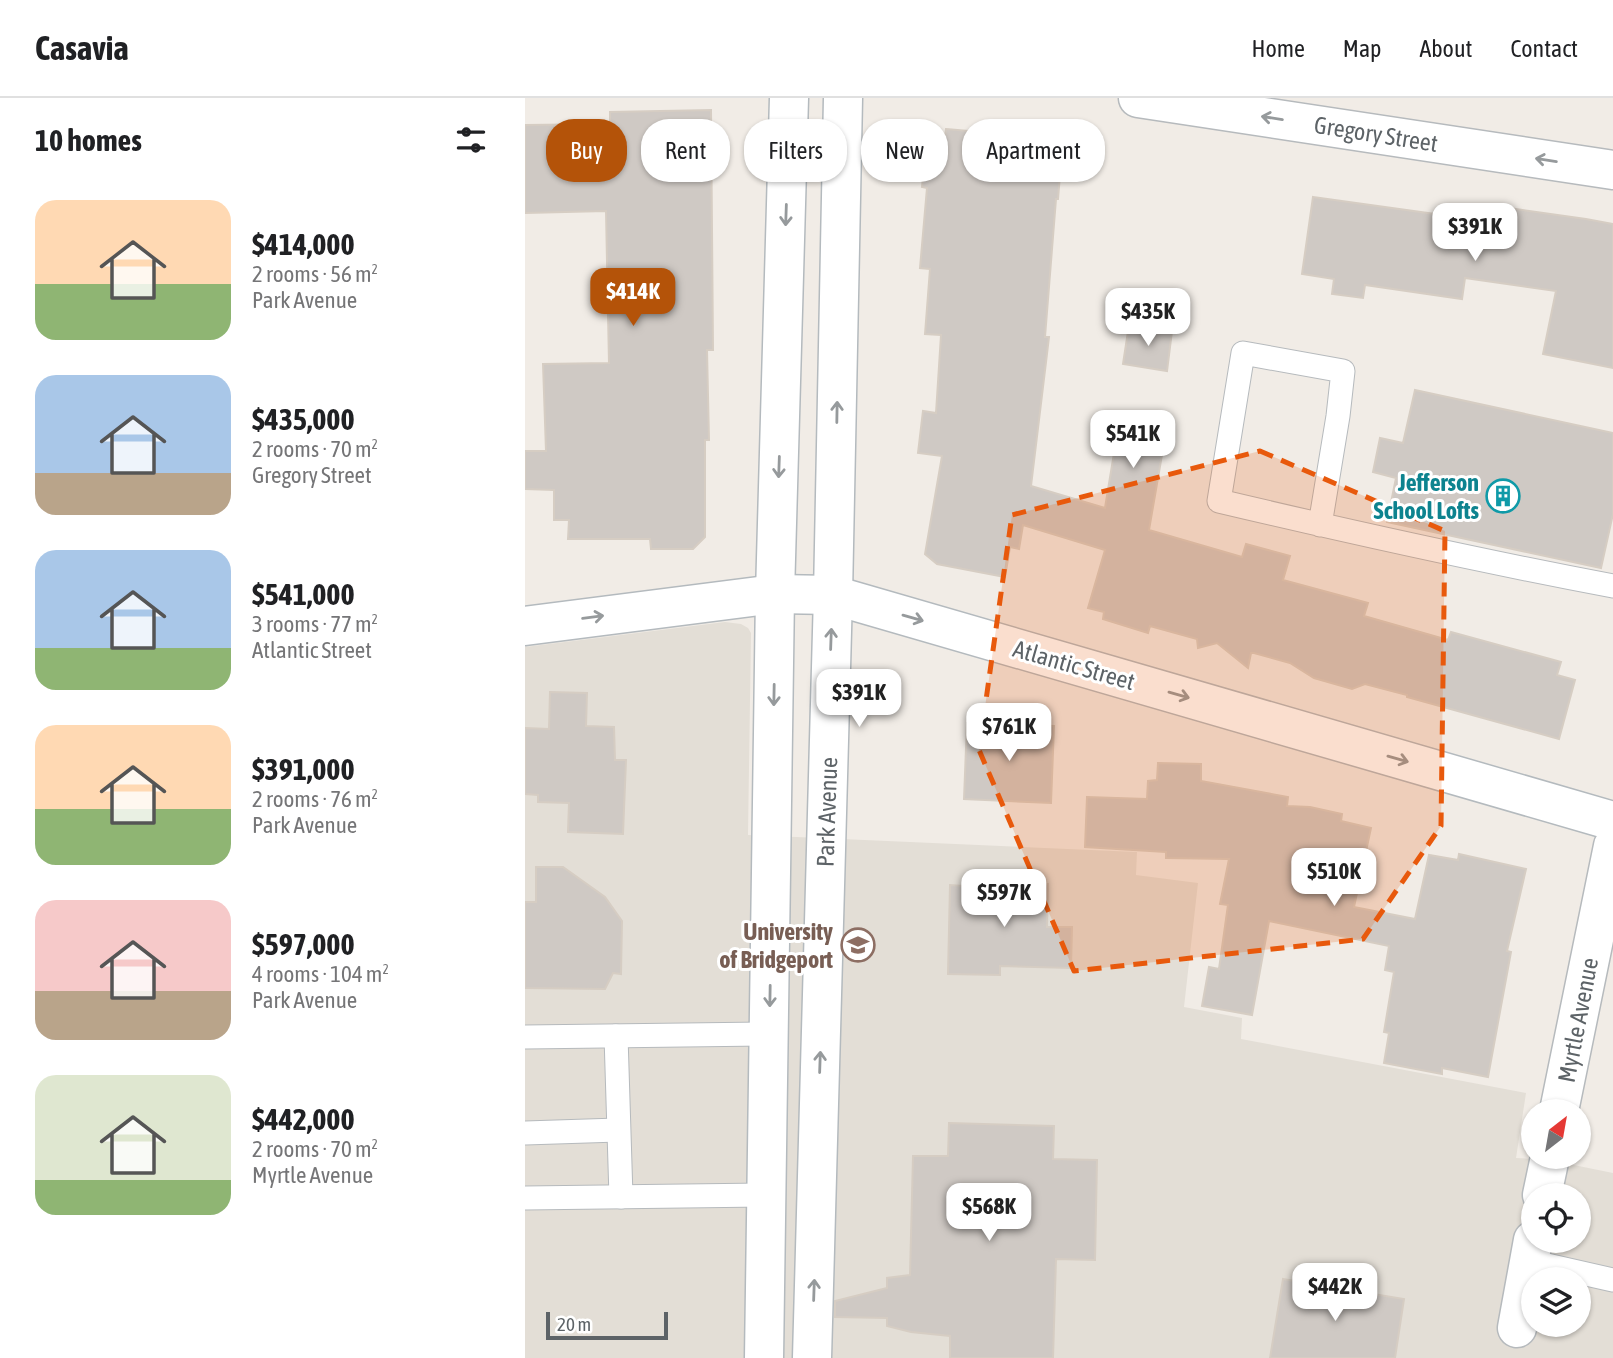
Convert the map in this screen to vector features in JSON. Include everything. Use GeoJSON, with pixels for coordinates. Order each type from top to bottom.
{"type":"FeatureCollection","features":[{"type":"Feature","properties":{"kind":"street"},"geometry":{"type":"LineString","coordinates":[[764,1358],[775,594],[789,98]]}},
{"type":"Feature","properties":{"kind":"street","name":"Park Avenue"},"geometry":{"type":"LineString","coordinates":[[812,1358],[833,595],[843,98]]}},
{"type":"Feature","properties":{"kind":"street","name":"Gregory Street"},"geometry":{"type":"LineString","coordinates":[[1138,98],[1613,170]]}},
{"type":"Feature","properties":{"kind":"street","name":"Atlantic Street"},"geometry":{"type":"LineString","coordinates":[[525,626],[775,594],[833,595],[1613,821]]}},
{"type":"Feature","properties":{"kind":"street","name":"Myrtle Avenue"},"geometry":{"type":"LineString","coordinates":[[1561,1099],[1613,846]]}},
{"type":"Feature","properties":{"kind":"street"},"geometry":{"type":"LineString","coordinates":[[1517,1328],[1531,1253]]}},
{"type":"Feature","properties":{"kind":"lane"},"geometry":{"type":"LineString","coordinates":[[1320,524],[1343,371],[1243,353],[1219,500],[1320,524],[1516,567],[1613,586]]}},
{"type":"Feature","properties":{"kind":"lane"},"geometry":{"type":"LineString","coordinates":[[525,1037],[769,1034]]}},
{"type":"Feature","properties":{"kind":"lane"},"geometry":{"type":"LineString","coordinates":[[616,1036],[621,1197]]}},
{"type":"Feature","properties":{"kind":"lane"},"geometry":{"type":"LineString","coordinates":[[525,1133],[618,1130]]}},
{"type":"Feature","properties":{"kind":"lane"},"geometry":{"type":"LineString","coordinates":[[525,1198],[766,1195]]}},
{"type":"Feature","properties":{"kind":"lane"},"geometry":{"type":"LineString","coordinates":[[1537,1253],[1613,1280]]}},
{"type":"Feature","properties":{"kind":"highlighted area"},"geometry":{"type":"Polygon","coordinates":[[[1260,451],[1445,531],[1441,826],[1363,939],[1074,971],[979,750],[1012,515],[1260,451]]]}},
{"type":"Feature","properties":{"kind":"shaded area","name":"University of Bridgeport"},"geometry":{"type":"Polygon","coordinates":[[[725,622],[741,624],[751,633],[748,835],[1137,852],[1136,875],[1198,883],[1184,1007],[1242,1018],[1241,1039],[1526,1093],[1525,1099],[1521,1099],[1521,1126],[1516,1158],[1521,1158],[1521,1169],[1591,1169],[1613,1173],[1613,1358],[525,1358],[525,647],[725,622]]]}},
{"type":"Feature","properties":{"kind":"building"},"geometry":{"type":"Polygon","coordinates":[[[711,110],[711,119],[641,119],[641,182],[712,182],[713,350],[707,350],[709,440],[705,440],[705,537],[693,549],[651,549],[650,539],[568,539],[569,520],[554,520],[554,490],[525,489],[525,451],[546,451],[543,364],[609,363],[606,211],[525,213],[525,125],[546,125],[546,182],[627,182],[627,119],[610,119],[610,112],[711,110]]]}},
{"type":"Feature","properties":{"kind":"building"},"geometry":{"type":"Polygon","coordinates":[[[948,129],[962,130],[962,182],[1059,182],[1045,337],[1049,337],[1031,486],[1105,508],[1116,441],[1163,449],[1149,530],[1242,557],[1246,544],[1290,556],[1283,580],[1368,603],[1364,616],[1448,640],[1451,632],[1561,662],[1557,675],[1575,680],[1559,739],[1365,684],[1352,689],[1314,678],[1290,663],[1254,653],[1251,653],[1248,668],[1217,643],[1198,648],[1197,639],[1150,626],[1148,633],[1103,619],[1104,612],[1088,608],[1105,550],[1023,525],[1019,549],[1010,547],[1005,577],[937,564],[925,554],[942,456],[918,453],[923,411],[936,413],[941,335],[925,334],[930,269],[920,268],[927,188],[922,187],[922,182],[948,182],[948,129]]]}},
{"type":"Feature","properties":{"kind":"building"},"geometry":{"type":"Polygon","coordinates":[[[1313,197],[1500,223],[1502,207],[1613,224],[1613,368],[1543,354],[1556,291],[1465,278],[1462,299],[1365,285],[1363,298],[1332,294],[1334,279],[1302,274],[1313,197]]]}},
{"type":"Feature","properties":{"kind":"building"},"geometry":{"type":"Polygon","coordinates":[[[1129,325],[1172,331],[1167,371],[1123,364],[1129,325]]]}},
{"type":"Feature","properties":{"kind":"building","name":"Jefferson School Lofts"},"geometry":{"type":"Polygon","coordinates":[[[1415,390],[1613,433],[1613,514],[1601,568],[1387,522],[1396,478],[1373,472],[1380,438],[1403,443],[1415,390]]]}},
{"type":"Feature","properties":{"kind":"building"},"geometry":{"type":"Polygon","coordinates":[[[550,692],[587,693],[586,726],[614,727],[615,760],[626,760],[623,834],[568,832],[569,803],[538,802],[538,795],[525,794],[525,728],[549,729],[550,692]]]}},
{"type":"Feature","properties":{"kind":"building"},"geometry":{"type":"Polygon","coordinates":[[[967,723],[1054,726],[1051,803],[964,799],[967,723]]]}},
{"type":"Feature","properties":{"kind":"building"},"geometry":{"type":"Polygon","coordinates":[[[1158,763],[1201,764],[1201,781],[1288,797],[1287,806],[1310,807],[1342,814],[1341,821],[1371,828],[1354,907],[1415,919],[1429,855],[1458,860],[1459,854],[1526,869],[1507,951],[1511,952],[1488,1077],[1442,1068],[1442,1074],[1384,1063],[1389,1033],[1384,1032],[1394,972],[1385,970],[1389,946],[1269,921],[1252,1015],[1202,1006],[1209,967],[1219,969],[1228,905],[1220,904],[1229,859],[1166,858],[1166,852],[1085,847],[1087,797],[1147,799],[1148,781],[1157,780],[1158,763]]]}},
{"type":"Feature","properties":{"kind":"building"},"geometry":{"type":"Polygon","coordinates":[[[536,867],[563,867],[605,897],[622,921],[621,974],[613,973],[605,989],[525,988],[525,902],[536,902],[536,867]]]}},
{"type":"Feature","properties":{"kind":"building"},"geometry":{"type":"Polygon","coordinates":[[[964,882],[1048,884],[1047,927],[1072,927],[1071,968],[1000,966],[1000,975],[948,974],[950,885],[964,886],[964,882]]]}},
{"type":"Feature","properties":{"kind":"building"},"geometry":{"type":"Polygon","coordinates":[[[949,1123],[1054,1126],[1053,1159],[1097,1160],[1095,1260],[1056,1259],[1053,1358],[950,1358],[950,1336],[911,1332],[887,1326],[887,1318],[835,1317],[835,1301],[887,1288],[887,1278],[910,1275],[913,1156],[948,1156],[949,1123]]]}},
{"type":"Feature","properties":{"kind":"building"},"geometry":{"type":"Polygon","coordinates":[[[1283,1279],[1404,1299],[1395,1358],[1270,1358],[1283,1279]]]}},
{"type":"Feature","properties":{"kind":"place","name":"Jefferson School Lofts"},"geometry":{"type":"Point","coordinates":[1503,496]}},
{"type":"Feature","properties":{"kind":"place","name":"University of Bridgeport"},"geometry":{"type":"Point","coordinates":[858,945]}}]}
